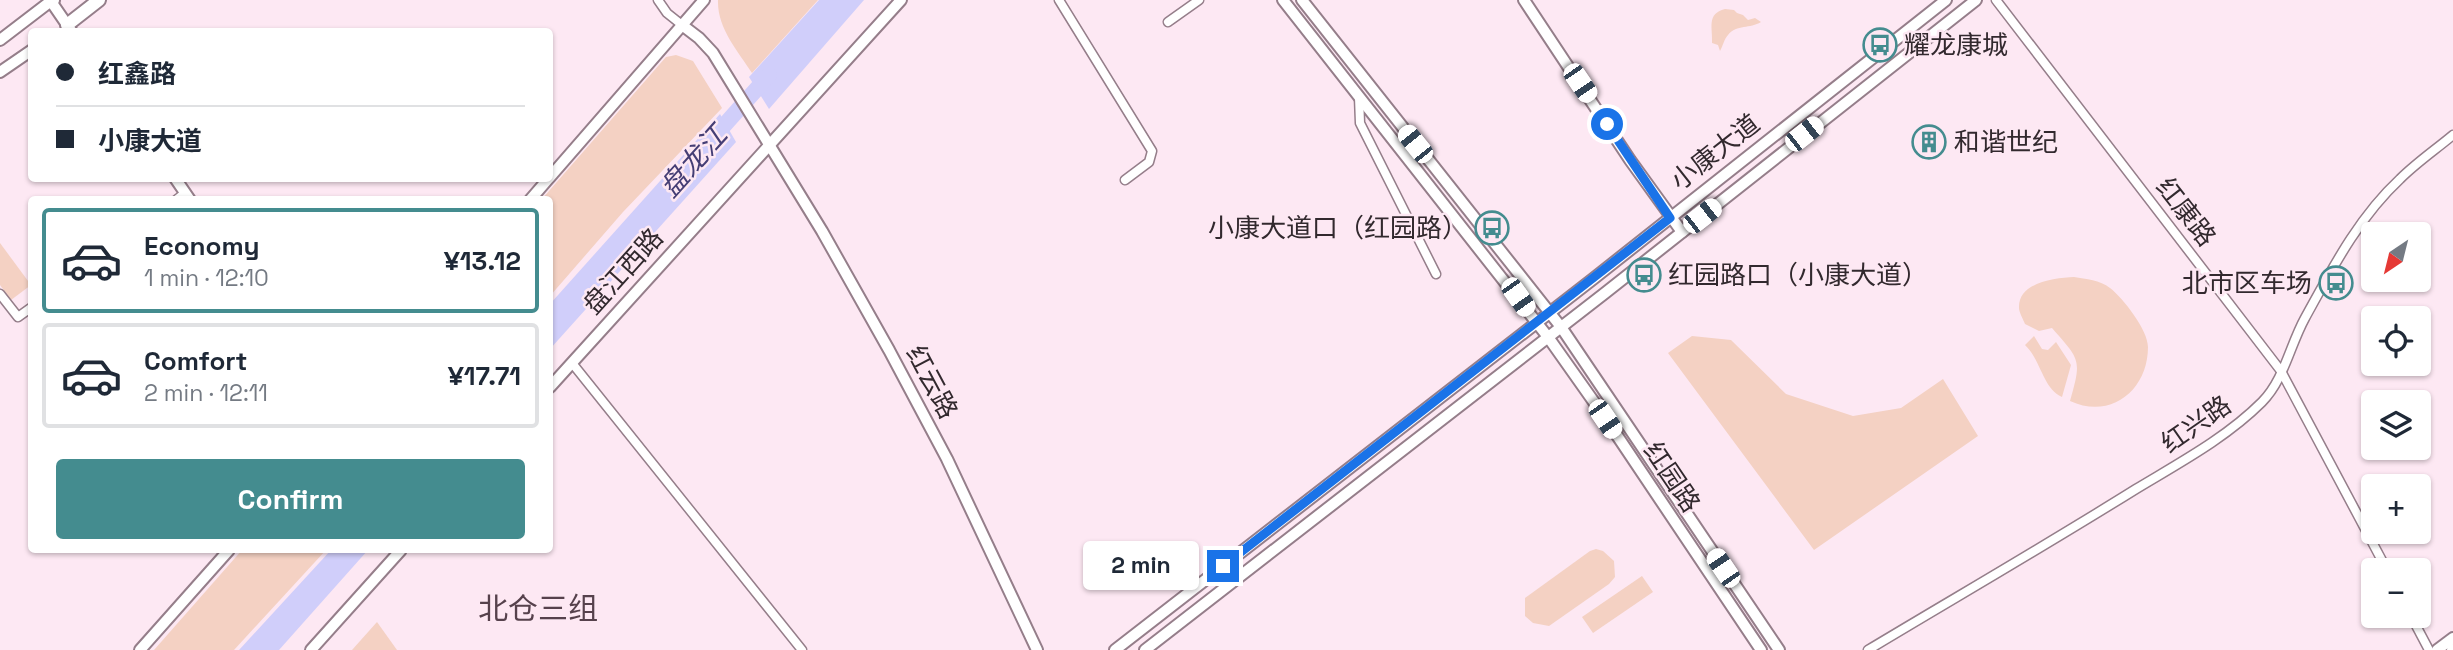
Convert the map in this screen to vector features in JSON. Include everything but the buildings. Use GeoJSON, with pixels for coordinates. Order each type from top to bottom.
{"type":"FeatureCollection","features":[{"type":"Feature","properties":{"kind":"main road"},"geometry":{"type":"LineString","coordinates":[[0,40],[52,0],[66,28]]}},
{"type":"Feature","properties":{"kind":"main road"},"geometry":{"type":"LineString","coordinates":[[67,28],[99,0]]}},
{"type":"Feature","properties":{"kind":"main road"},"geometry":{"type":"LineString","coordinates":[[553,173],[704,0]]}},
{"type":"Feature","properties":{"kind":"main road","name":"盘江西路"},"geometry":{"type":"LineString","coordinates":[[553,384],[901,0]]}},
{"type":"Feature","properties":{"kind":"main road","name":"红园路"},"geometry":{"type":"LineString","coordinates":[[1283,0],[1548,337],[1761,650]]}},
{"type":"Feature","properties":{"kind":"main road","name":"红园路"},"geometry":{"type":"LineString","coordinates":[[1302,0],[1561,327],[1779,650]]}},
{"type":"Feature","properties":{"kind":"main road"},"geometry":{"type":"LineString","coordinates":[[1524,0],[1682,232]]}},
{"type":"Feature","properties":{"kind":"main road","name":"小康大道"},"geometry":{"type":"LineString","coordinates":[[1115,650],[1550,313],[1946,0]]}},
{"type":"Feature","properties":{"kind":"main road","name":"小康大道"},"geometry":{"type":"LineString","coordinates":[[1145,650],[1976,0]]}},
{"type":"Feature","properties":{"kind":"main road","name":"红云路"},"geometry":{"type":"LineString","coordinates":[[682,25],[713,53],[822,231],[947,459],[1037,650]]}},
{"type":"Feature","properties":{"kind":"main road"},"geometry":{"type":"LineString","coordinates":[[0,72],[28,53]]}},
{"type":"Feature","properties":{"kind":"main road"},"geometry":{"type":"LineString","coordinates":[[533,196],[546,182]]}},
{"type":"Feature","properties":{"kind":"main road"},"geometry":{"type":"LineString","coordinates":[[140,650],[226,553]]}},
{"type":"Feature","properties":{"kind":"main road"},"geometry":{"type":"LineString","coordinates":[[311,650],[398,553]]}},
{"type":"Feature","properties":{"kind":"main road"},"geometry":{"type":"LineString","coordinates":[[2437,650],[2453,638]]}},
{"type":"Feature","properties":{"kind":"street"},"geometry":{"type":"LineString","coordinates":[[657,0],[667,13],[682,25]]}},
{"type":"Feature","properties":{"kind":"street"},"geometry":{"type":"LineString","coordinates":[[1059,0],[1152,151],[1149,162],[1125,180]]}},
{"type":"Feature","properties":{"kind":"street"},"geometry":{"type":"LineString","coordinates":[[1168,22],[1199,0]]}},
{"type":"Feature","properties":{"kind":"street","name":"红康路"},"geometry":{"type":"LineString","coordinates":[[1996,0],[2281,370],[2381,558]]}},
{"type":"Feature","properties":{"kind":"street"},"geometry":{"type":"LineString","coordinates":[[1359,97],[1360,123],[1436,274]]}},
{"type":"Feature","properties":{"kind":"street","name":"红兴路"},"geometry":{"type":"LineString","coordinates":[[1868,650],[2063,535],[2232,428],[2262,402],[2274,387],[2293,339],[2342,250],[2400,178],[2453,135]]}},
{"type":"Feature","properties":{"kind":"street"},"geometry":{"type":"LineString","coordinates":[[0,294],[18,317],[28,310]]}},
{"type":"Feature","properties":{"kind":"street"},"geometry":{"type":"LineString","coordinates":[[572,363],[802,650]]}},
{"type":"Feature","properties":{"kind":"street"},"geometry":{"type":"LineString","coordinates":[[2417,628],[2429,650]]}},
{"type":"Feature","properties":{"kind":"shaded area"},"geometry":{"type":"Polygon","coordinates":[[[718,0],[818,0],[752,73],[725,30],[718,0]]]}},
{"type":"Feature","properties":{"kind":"shaded area"},"geometry":{"type":"Polygon","coordinates":[[[1725,9],[1734,10],[1748,20],[1755,18],[1761,22],[1732,32],[1725,38],[1720,51],[1718,45],[1712,43],[1712,22],[1715,14],[1725,9]]]}},
{"type":"Feature","properties":{"kind":"shaded area"},"geometry":{"type":"Polygon","coordinates":[[[676,55],[693,61],[722,108],[623,212],[553,293],[553,196],[545,196],[666,57],[676,55]]]}},
{"type":"Feature","properties":{"kind":"shaded area"},"geometry":{"type":"Polygon","coordinates":[[[0,243],[28,281],[28,287],[11,300],[0,285],[0,243]]]}},
{"type":"Feature","properties":{"kind":"shaded area"},"geometry":{"type":"Polygon","coordinates":[[[2074,277],[2110,288],[2134,315],[2147,340],[2142,376],[2134,388],[2113,404],[2099,407],[2070,401],[2077,368],[2073,354],[2052,328],[2039,331],[2025,324],[2019,308],[2024,292],[2031,287],[2048,280],[2074,277]]]}},
{"type":"Feature","properties":{"kind":"shaded area"},"geometry":{"type":"Polygon","coordinates":[[[1692,336],[1731,340],[1786,394],[1853,416],[1901,408],[1943,379],[1978,436],[1814,550],[1668,353],[1692,336]]]}},
{"type":"Feature","properties":{"kind":"shaded area"},"geometry":{"type":"Polygon","coordinates":[[[2034,336],[2042,349],[2048,350],[2056,342],[2071,365],[2062,397],[2050,388],[2035,358],[2025,345],[2034,336]]]}},
{"type":"Feature","properties":{"kind":"shaded area"},"geometry":{"type":"Polygon","coordinates":[[[1596,549],[1603,551],[1614,561],[1615,577],[1609,584],[1549,626],[1533,623],[1525,616],[1525,598],[1596,549]]]}},
{"type":"Feature","properties":{"kind":"shaded area"},"geometry":{"type":"Polygon","coordinates":[[[239,553],[323,553],[234,650],[154,650],[239,553]]]}},
{"type":"Feature","properties":{"kind":"shaded area"},"geometry":{"type":"Polygon","coordinates":[[[1642,576],[1653,592],[1593,633],[1582,617],[1642,576]]]}},
{"type":"Feature","properties":{"kind":"shaded area"},"geometry":{"type":"Polygon","coordinates":[[[377,622],[397,650],[352,650],[377,622]]]}},
{"type":"Feature","properties":{"kind":"water"},"geometry":{"type":"Polygon","coordinates":[[[819,0],[864,0],[769,109],[749,77],[819,0]]]}},
{"type":"Feature","properties":{"kind":"water"},"geometry":{"type":"Polygon","coordinates":[[[720,114],[736,142],[553,346],[553,301],[720,114]]]}},
{"type":"Feature","properties":{"kind":"water"},"geometry":{"type":"Polygon","coordinates":[[[328,553],[365,553],[279,650],[239,650],[328,553]]]}},
{"type":"Feature","properties":{"kind":"waterway","name":"盘龙江"},"geometry":{"type":"LineString","coordinates":[[712,139],[769,75]]}},
{"type":"Feature","properties":{"kind":"place","name":"耀龙康城"},"geometry":{"type":"Point","coordinates":[1880,45]}},
{"type":"Feature","properties":{"kind":"place","name":"和谐世纪"},"geometry":{"type":"Point","coordinates":[1929,142]}},
{"type":"Feature","properties":{"kind":"place","name":"小康大道口（红园路）"},"geometry":{"type":"Point","coordinates":[1492,228]}},
{"type":"Feature","properties":{"kind":"place","name":"红园路口（小康大道）"},"geometry":{"type":"Point","coordinates":[1644,275]}},
{"type":"Feature","properties":{"kind":"place","name":"北市区车场"},"geometry":{"type":"Point","coordinates":[2336,283]}},
{"type":"Feature","properties":{"kind":"district","name":"北仓三组"},"geometry":{"type":"Point","coordinates":[538,609]}},
{"type":"Feature","properties":{"kind":"route"},"geometry":{"type":"LineString","coordinates":[[1223,566],[1670,218],[1607,124]]}}]}
